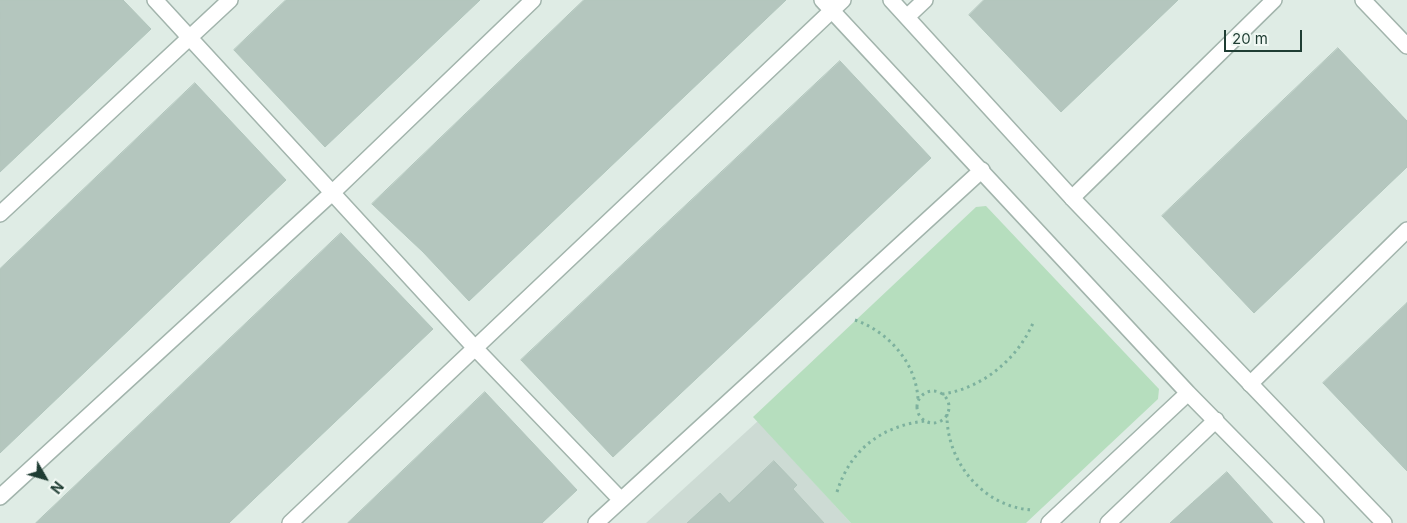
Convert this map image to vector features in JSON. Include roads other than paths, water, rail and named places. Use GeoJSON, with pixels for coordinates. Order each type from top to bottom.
{"type":"FeatureCollection","features":[{"type":"Feature","properties":{"kind":"street"},"geometry":{"type":"LineString","coordinates":[[155,0],[475,348],[621,500]]}},
{"type":"Feature","properties":{"kind":"street"},"geometry":{"type":"LineString","coordinates":[[0,214],[230,0]]}},
{"type":"Feature","properties":{"kind":"street"},"geometry":{"type":"LineString","coordinates":[[0,497],[332,193],[533,0]]}},
{"type":"Feature","properties":{"kind":"street"},"geometry":{"type":"LineString","coordinates":[[891,0],[908,16],[1072,198],[1384,523]]}},
{"type":"Feature","properties":{"kind":"street"},"geometry":{"type":"LineString","coordinates":[[908,16],[925,0]]}},
{"type":"Feature","properties":{"kind":"street"},"geometry":{"type":"LineString","coordinates":[[1072,198],[1274,0]]}},
{"type":"Feature","properties":{"kind":"street"},"geometry":{"type":"LineString","coordinates":[[1363,0],[1407,46]]}},
{"type":"Feature","properties":{"kind":"street"},"geometry":{"type":"LineString","coordinates":[[290,523],[475,348],[832,3],[982,170],[1188,393],[1316,523]]}},
{"type":"Feature","properties":{"kind":"street"},"geometry":{"type":"LineString","coordinates":[[596,523],[982,170]]}},
{"type":"Feature","properties":{"kind":"street"},"geometry":{"type":"LineString","coordinates":[[1250,384],[1407,230]]}},
{"type":"Feature","properties":{"kind":"street"},"geometry":{"type":"LineString","coordinates":[[1049,523],[1188,393]]}},
{"type":"Feature","properties":{"kind":"street"},"geometry":{"type":"LineString","coordinates":[[1108,523],[1216,420]]}}]}
